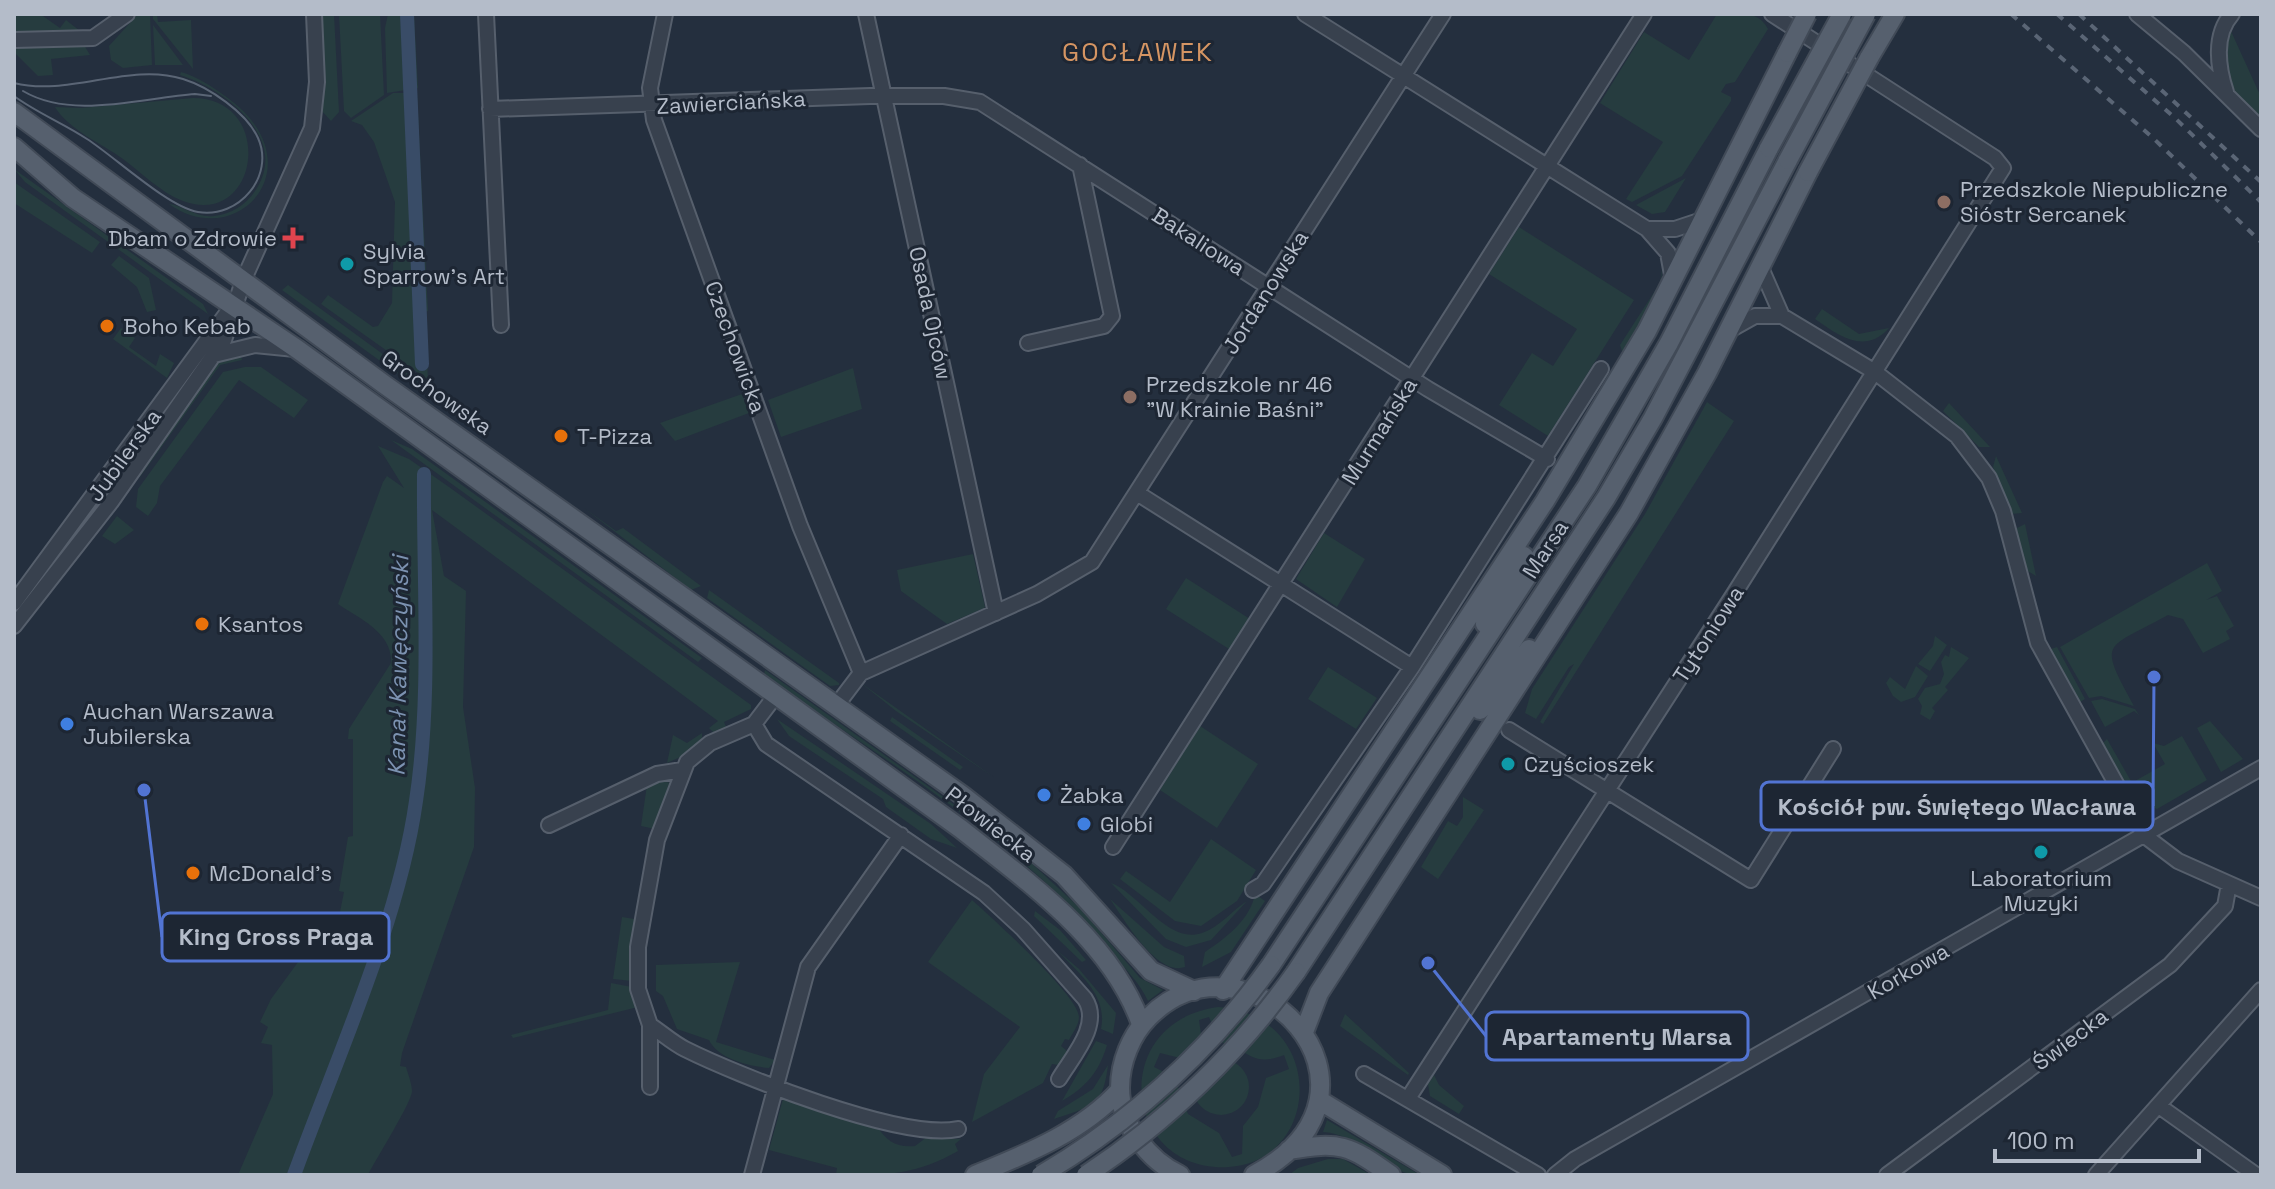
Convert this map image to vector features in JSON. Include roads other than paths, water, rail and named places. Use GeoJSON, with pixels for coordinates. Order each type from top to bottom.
{"type":"FeatureCollection","features":[{"type":"Feature","properties":{"kind":"main road","name":"Marsa"},"geometry":{"type":"LineString","coordinates":[[1223,990],[1545,501],[1673,281],[1807,14]]}},
{"type":"Feature","properties":{"kind":"main road","name":"Marsa"},"geometry":{"type":"LineString","coordinates":[[1041,1175],[1115,1125],[1198,1052],[1271,965],[1587,486],[1635,406],[1842,14]]}},
{"type":"Feature","properties":{"kind":"main road","name":"Marsa"},"geometry":{"type":"LineString","coordinates":[[1086,1175],[1154,1124],[1208,1075],[1259,1021],[1303,963],[1448,744],[1653,418],[1866,14]]}},
{"type":"Feature","properties":{"kind":"main road"},"geometry":{"type":"LineString","coordinates":[[1304,1032],[1319,993],[1629,513],[1727,333],[1808,172],[1895,14]]}},
{"type":"Feature","properties":{"kind":"main road","name":"Grochowska"},"geometry":{"type":"LineString","coordinates":[[14,112],[243,281],[836,706]]}},
{"type":"Feature","properties":{"kind":"main road"},"geometry":{"type":"LineString","coordinates":[[14,147],[73,198],[297,349],[776,695]]}},
{"type":"Feature","properties":{"kind":"main road"},"geometry":{"type":"LineString","coordinates":[[1473,661],[1487,620],[1534,540],[1545,501]]}},
{"type":"Feature","properties":{"kind":"main road"},"geometry":{"type":"LineString","coordinates":[[1448,744],[1504,685],[1531,645],[1560,622]]}},
{"type":"Feature","properties":{"kind":"main road","name":"Płowiecka"},"geometry":{"type":"LineString","coordinates":[[776,695],[961,829],[1054,907],[1118,976],[1132,998],[1141,1024]]}},
{"type":"Feature","properties":{"kind":"main road","name":"Płowiecka"},"geometry":{"type":"LineString","coordinates":[[836,706],[962,795],[1064,875],[1151,971],[1194,991]]}},
{"type":"Feature","properties":{"kind":"main road"},"geometry":{"type":"LineString","coordinates":[[1180,1175],[1153,1157],[1136,1135],[1124,1109],[1120,1090],[1125,1055],[1141,1024],[1165,1004],[1194,991],[1223,990],[1245,992],[1273,1003],[1304,1032],[1319,1066],[1319,1100],[1309,1124],[1289,1150],[1254,1175]]}},
{"type":"Feature","properties":{"kind":"main road"},"geometry":{"type":"LineString","coordinates":[[975,1175],[1026,1153],[1086,1120],[1120,1090]]}},
{"type":"Feature","properties":{"kind":"main road"},"geometry":{"type":"LineString","coordinates":[[1319,1100],[1442,1175]]}},
{"type":"Feature","properties":{"kind":"main road"},"geometry":{"type":"LineString","coordinates":[[1289,1150],[1321,1144],[1342,1145],[1391,1175]]}},
{"type":"Feature","properties":{"kind":"street"},"geometry":{"type":"LineString","coordinates":[[14,40],[87,38],[105,33],[127,14]]}},
{"type":"Feature","properties":{"kind":"street","name":"Jubilerska"},"geometry":{"type":"LineString","coordinates":[[14,626],[111,502],[224,340],[243,281],[312,128],[317,82],[314,14]]}},
{"type":"Feature","properties":{"kind":"street"},"geometry":{"type":"LineString","coordinates":[[486,14],[501,325]]}},
{"type":"Feature","properties":{"kind":"street","name":"Czechowicka"},"geometry":{"type":"LineString","coordinates":[[665,14],[650,88],[651,105],[800,526],[861,673]]}},
{"type":"Feature","properties":{"kind":"street","name":"Osada Ojców"},"geometry":{"type":"LineString","coordinates":[[866,14],[996,613]]}},
{"type":"Feature","properties":{"kind":"street"},"geometry":{"type":"LineString","coordinates":[[1305,14],[1647,229],[1668,253],[1673,281]]}},
{"type":"Feature","properties":{"kind":"street","name":"Jordanowska"},"geometry":{"type":"LineString","coordinates":[[836,706],[861,673],[996,613],[1058,583],[1092,562],[1443,14]]}},
{"type":"Feature","properties":{"kind":"street","name":"Murmańska"},"geometry":{"type":"LineString","coordinates":[[1113,847],[1644,14]]}},
{"type":"Feature","properties":{"kind":"street","name":"Tytoniowa"},"geometry":{"type":"LineString","coordinates":[[1409,1097],[2003,168],[1995,158],[1772,14]]}},
{"type":"Feature","properties":{"kind":"street"},"geometry":{"type":"LineString","coordinates":[[2137,14],[2227,93],[2260,127]]}},
{"type":"Feature","properties":{"kind":"street"},"geometry":{"type":"LineString","coordinates":[[2227,93],[2218,52],[2223,30],[2232,14]]}},
{"type":"Feature","properties":{"kind":"street","name":"Zawierciańska"},"geometry":{"type":"LineString","coordinates":[[490,109],[884,96],[972,100]]}},
{"type":"Feature","properties":{"kind":"street","name":"Bakaliowa"},"geometry":{"type":"LineString","coordinates":[[972,100],[991,108],[1412,378],[1547,459]]}},
{"type":"Feature","properties":{"kind":"street"},"geometry":{"type":"LineString","coordinates":[[1028,343],[1104,326],[1112,316],[1080,165]]}},
{"type":"Feature","properties":{"kind":"street"},"geometry":{"type":"LineString","coordinates":[[1647,229],[1675,229],[1705,219]]}},
{"type":"Feature","properties":{"kind":"street"},"geometry":{"type":"LineString","coordinates":[[1761,268],[1782,316]]}},
{"type":"Feature","properties":{"kind":"street","name":"Jubilerska"},"geometry":{"type":"LineString","coordinates":[[14,603],[233,306]]}},
{"type":"Feature","properties":{"kind":"street"},"geometry":{"type":"LineString","coordinates":[[1727,333],[1748,318],[1782,316],[1875,372],[1957,436],[1989,478],[2003,511],[2038,643],[2145,836],[2178,861],[2261,898]]}},
{"type":"Feature","properties":{"kind":"street"},"geometry":{"type":"LineString","coordinates":[[213,356],[255,345],[297,349]]}},
{"type":"Feature","properties":{"kind":"street"},"geometry":{"type":"LineString","coordinates":[[1253,890],[1263,884],[1412,667],[1547,459],[1601,369]]}},
{"type":"Feature","properties":{"kind":"street"},"geometry":{"type":"LineString","coordinates":[[1137,493],[1412,667]]}},
{"type":"Feature","properties":{"kind":"street"},"geometry":{"type":"LineString","coordinates":[[650,1087],[650,1025],[638,989],[639,926],[657,840],[682,770],[705,746],[754,724],[776,695]]}},
{"type":"Feature","properties":{"kind":"street"},"geometry":{"type":"LineString","coordinates":[[754,724],[766,744],[1002,908],[1089,1003],[1090,1024],[1059,1079]]}},
{"type":"Feature","properties":{"kind":"street"},"geometry":{"type":"LineString","coordinates":[[1509,730],[1751,880],[1833,749]]}},
{"type":"Feature","properties":{"kind":"street","name":"Korkowa"},"geometry":{"type":"LineString","coordinates":[[1555,1175],[1575,1159],[2261,768]]}},
{"type":"Feature","properties":{"kind":"street"},"geometry":{"type":"LineString","coordinates":[[549,825],[657,774],[682,770]]}},
{"type":"Feature","properties":{"kind":"street"},"geometry":{"type":"LineString","coordinates":[[752,1175],[808,967],[901,835]]}},
{"type":"Feature","properties":{"kind":"street","name":"Świecka"},"geometry":{"type":"LineString","coordinates":[[1887,1175],[2170,965],[2225,906],[2229,884]]}},
{"type":"Feature","properties":{"kind":"street"},"geometry":{"type":"LineString","coordinates":[[2096,1175],[2261,990]]}},
{"type":"Feature","properties":{"kind":"street"},"geometry":{"type":"LineString","coordinates":[[650,1025],[682,1047],[777,1087],[913,1130],[943,1132],[958,1129]]}},
{"type":"Feature","properties":{"kind":"street"},"geometry":{"type":"LineString","coordinates":[[1364,1074],[1409,1097],[1538,1175]]}},
{"type":"Feature","properties":{"kind":"street"},"geometry":{"type":"LineString","coordinates":[[2159,1106],[2256,1175]]}},
{"type":"Feature","properties":{"kind":"waterway","name":"Kanał Kawęczyński"},"geometry":{"type":"LineString","coordinates":[[407,14],[422,364]]}},
{"type":"Feature","properties":{"kind":"waterway","name":"Kanał Kawęczyński"},"geometry":{"type":"LineString","coordinates":[[294,1175],[381,942],[408,847],[424,721],[424,474]]}},
{"type":"Feature","properties":{"kind":"tram line"},"geometry":{"type":"LineString","coordinates":[[14,83],[56,86],[142,74],[183,79],[215,95],[245,119],[258,138],[262,167],[250,192],[239,202],[227,209],[198,212],[172,201],[87,139],[14,96]]}},
{"type":"Feature","properties":{"kind":"tram line"},"geometry":{"type":"LineString","coordinates":[[23,91],[42,100],[85,106],[195,94],[211,96]]}},
{"type":"Feature","properties":{"kind":"railway"},"geometry":{"type":"LineString","coordinates":[[2011,14],[2152,137],[2261,242]]}},
{"type":"Feature","properties":{"kind":"railway"},"geometry":{"type":"LineString","coordinates":[[2057,14],[2175,118],[2261,202]]}},
{"type":"Feature","properties":{"kind":"railway"},"geometry":{"type":"LineString","coordinates":[[2079,14],[2261,182]]}},
{"type":"Feature","properties":{"kind":"place","name":"Przedszkole Niepubliczne Sióstr Sercanek"},"geometry":{"type":"Point","coordinates":[1944,202]}},
{"type":"Feature","properties":{"kind":"place","name":"Dbam o Zdrowie"},"geometry":{"type":"Point","coordinates":[293,238]}},
{"type":"Feature","properties":{"kind":"place","name":"Sylvia Sparrow's Art"},"geometry":{"type":"Point","coordinates":[347,264]}},
{"type":"Feature","properties":{"kind":"place","name":"Boho Kebab"},"geometry":{"type":"Point","coordinates":[107,326]}},
{"type":"Feature","properties":{"kind":"place","name":"Przedszkole nr 46 \"W Krainie Baśni\""},"geometry":{"type":"Point","coordinates":[1130,397]}},
{"type":"Feature","properties":{"kind":"place","name":"T-Pizza"},"geometry":{"type":"Point","coordinates":[561,436]}},
{"type":"Feature","properties":{"kind":"place","name":"Ksantos"},"geometry":{"type":"Point","coordinates":[202,624]}},
{"type":"Feature","properties":{"kind":"place","name":"Kościół pw. Świętego Wacława"},"geometry":{"type":"Point","coordinates":[2154,677]}},
{"type":"Feature","properties":{"kind":"place","name":"Auchan Warszawa Jubilerska"},"geometry":{"type":"Point","coordinates":[67,724]}},
{"type":"Feature","properties":{"kind":"place","name":"Czyścioszek"},"geometry":{"type":"Point","coordinates":[1508,764]}},
{"type":"Feature","properties":{"kind":"place","name":"King Cross Praga"},"geometry":{"type":"Point","coordinates":[144,790]}},
{"type":"Feature","properties":{"kind":"place","name":"Żabka"},"geometry":{"type":"Point","coordinates":[1044,795]}},
{"type":"Feature","properties":{"kind":"place","name":"Globi"},"geometry":{"type":"Point","coordinates":[1084,824]}},
{"type":"Feature","properties":{"kind":"place","name":"Laboratorium Muzyki"},"geometry":{"type":"Point","coordinates":[2041,852]}},
{"type":"Feature","properties":{"kind":"place","name":"McDonald's"},"geometry":{"type":"Point","coordinates":[193,873]}},
{"type":"Feature","properties":{"kind":"place","name":"Apartamenty Marsa"},"geometry":{"type":"Point","coordinates":[1428,963]}},
{"type":"Feature","properties":{"kind":"district","name":"GOCŁAWEK"},"geometry":{"type":"Point","coordinates":[1138,52]}}]}
